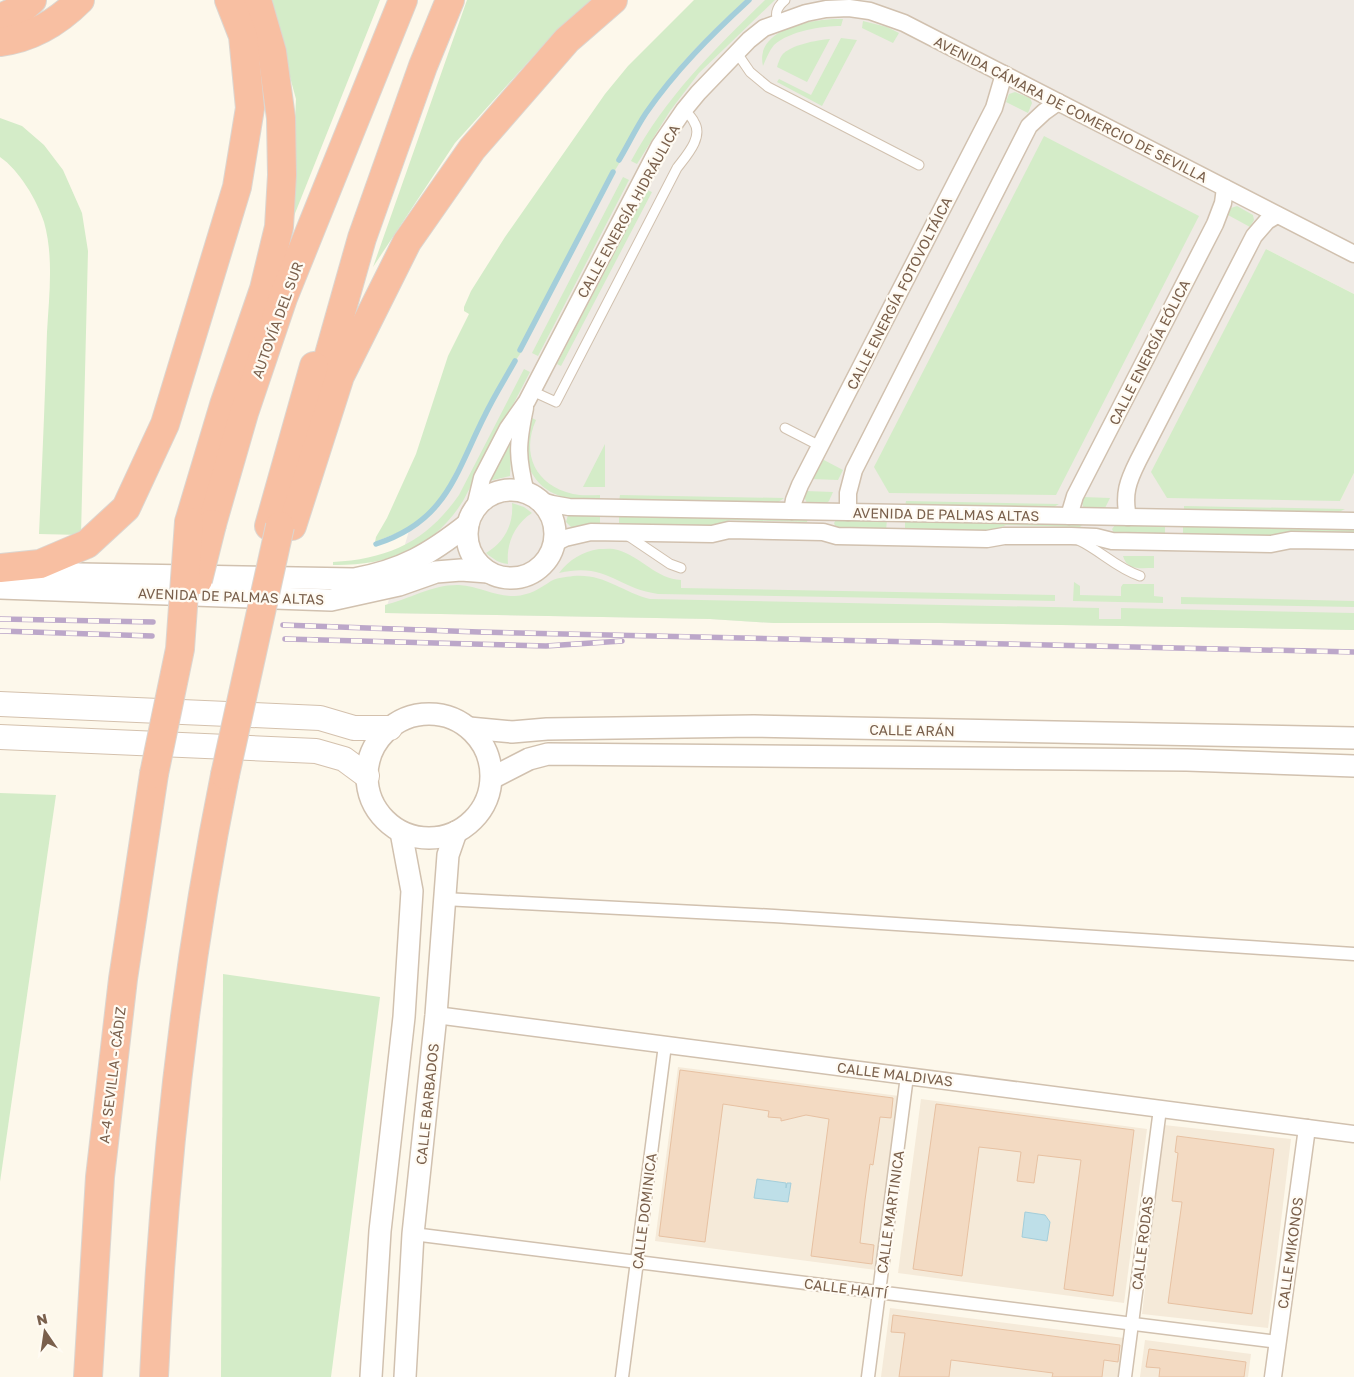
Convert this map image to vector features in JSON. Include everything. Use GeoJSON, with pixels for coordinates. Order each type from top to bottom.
{"type":"FeatureCollection","features":[{"type":"Feature","properties":{"kind":"highway"},"geometry":{"type":"LineString","coordinates":[[0,18],[23,8],[32,0]]}},
{"type":"Feature","properties":{"kind":"highway"},"geometry":{"type":"LineString","coordinates":[[0,36],[32,21],[64,0]]}},
{"type":"Feature","properties":{"kind":"highway"},"geometry":{"type":"LineString","coordinates":[[0,42],[17,40],[38,32],[69,11],[80,0]]}},
{"type":"Feature","properties":{"kind":"highway"},"geometry":{"type":"LineString","coordinates":[[0,568],[40,564],[87,544],[126,508],[165,424],[237,187],[250,108],[243,36],[229,0]]}},
{"type":"Feature","properties":{"kind":"highway"},"geometry":{"type":"LineString","coordinates":[[201,523],[224,405],[264,289],[278,227],[282,175],[281,118],[272,52],[257,0]]}},
{"type":"Feature","properties":{"kind":"highway"},"geometry":{"type":"LineString","coordinates":[[283,298],[318,172],[383,0]]}},
{"type":"Feature","properties":{"kind":"highway","name":"AUTOVÍA DEL SUR"},"geometry":{"type":"LineString","coordinates":[[180,649],[201,523],[244,413],[283,298],[403,0]]}},
{"type":"Feature","properties":{"kind":"highway"},"geometry":{"type":"LineString","coordinates":[[154,1377],[158,1291],[176,1093],[200,914],[226,775],[280,526],[343,262],[410,70],[437,0]]}},
{"type":"Feature","properties":{"kind":"highway"},"geometry":{"type":"LineString","coordinates":[[280,526],[362,238],[423,66],[450,0]]}},
{"type":"Feature","properties":{"kind":"highway"},"geometry":{"type":"LineString","coordinates":[[280,526],[340,376],[407,242],[472,149],[567,40],[613,0]]}},
{"type":"Feature","properties":{"kind":"highway","name":"A-4 SEVILLA - CÁDIZ"},"geometry":{"type":"LineString","coordinates":[[88,1377],[100,1176],[123,979],[154,774],[180,649]]}},
{"type":"Feature","properties":{"kind":"main road"},"geometry":{"type":"LineString","coordinates":[[0,704],[320,718],[354,728],[390,728]]}},
{"type":"Feature","properties":{"kind":"main road"},"geometry":{"type":"LineString","coordinates":[[0,737],[316,751],[344,759],[367,776]]}},
{"type":"Feature","properties":{"kind":"street","name":"AVENIDA CÁMARA DE COMERCIO DE SEVILLA"},"geometry":{"type":"LineString","coordinates":[[778,22],[826,9],[849,8],[870,12],[904,23],[1354,254]]}},
{"type":"Feature","properties":{"kind":"street","name":"CALLE ENERGÍA HIDRÁULICA"},"geometry":{"type":"LineString","coordinates":[[471,517],[482,478],[508,428],[530,396],[660,145],[698,92],[736,53],[764,28],[778,22]]}},
{"type":"Feature","properties":{"kind":"street","name":"CALLE ENERGÍA FOTOVOLTÁICA"},"geometry":{"type":"LineString","coordinates":[[792,511],[798,490],[820,446],[994,108],[1004,74]]}},
{"type":"Feature","properties":{"kind":"street"},"geometry":{"type":"LineString","coordinates":[[823,532],[825,519],[843,507],[854,470],[1029,126],[1038,116],[1058,102]]}},
{"type":"Feature","properties":{"kind":"street","name":"CALLE ENERGÍA EÓLICA"},"geometry":{"type":"LineString","coordinates":[[1069,516],[1075,496],[1215,224],[1223,203],[1225,188]]}},
{"type":"Feature","properties":{"kind":"street"},"geometry":{"type":"LineString","coordinates":[[1128,517],[1125,500],[1128,483],[1138,460],[1254,236],[1267,221],[1277,215]]}},
{"type":"Feature","properties":{"kind":"street","name":"CALLE ENERGÍA HIDRÁULICA"},"geometry":{"type":"LineString","coordinates":[[530,396],[518,446],[519,463],[532,497]]}},
{"type":"Feature","properties":{"kind":"street"},"geometry":{"type":"LineString","coordinates":[[517,491],[532,497],[550,515],[554,534],[553,544],[544,562],[528,574],[508,578],[488,572],[479,565],[470,551],[467,535],[471,517],[480,503],[497,493],[517,491]]}},
{"type":"Feature","properties":{"kind":"street","name":"AVENIDA DE PALMAS ALTAS"},"geometry":{"type":"LineString","coordinates":[[532,497],[552,504],[569,507],[792,511],[843,507],[1069,516],[1354,520]]}},
{"type":"Feature","properties":{"kind":"street"},"geometry":{"type":"LineString","coordinates":[[1096,537],[1097,526],[1100,522],[1119,510],[1125,500]]}},
{"type":"Feature","properties":{"kind":"street","name":"AVENIDA DE PALMAS ALTAS"},"geometry":{"type":"LineString","coordinates":[[0,572],[354,579],[380,574],[412,562],[441,545],[471,517]]}},
{"type":"Feature","properties":{"kind":"street","name":"AVENIDA DE PALMAS ALTAS"},"geometry":{"type":"LineString","coordinates":[[553,544],[582,533],[712,534],[729,530],[823,532],[837,536],[969,539],[993,539],[1004,536],[1071,536],[1096,537],[1112,541],[1252,544],[1280,543],[1291,540],[1354,541]]}},
{"type":"Feature","properties":{"kind":"street","name":"AVENIDA DE PALMAS ALTAS"},"geometry":{"type":"LineString","coordinates":[[0,588],[331,600],[399,585],[436,572],[462,570],[488,572]]}},
{"type":"Feature","properties":{"kind":"street"},"geometry":{"type":"LineString","coordinates":[[416,715],[444,716],[469,728],[486,751],[492,778],[487,800],[474,819],[456,832],[429,838],[401,832],[383,818],[371,799],[367,776],[370,758],[378,741],[390,728],[416,715]]}},
{"type":"Feature","properties":{"kind":"street","name":"CALLE ARÁN"},"geometry":{"type":"LineString","coordinates":[[469,728],[512,732],[547,729],[754,726],[1354,738]]}},
{"type":"Feature","properties":{"kind":"street","name":"CALLE ARÁN"},"geometry":{"type":"LineString","coordinates":[[492,778],[529,759],[548,754],[1187,760],[1354,766]]}},
{"type":"Feature","properties":{"kind":"street"},"geometry":{"type":"LineString","coordinates":[[371,1377],[380,1231],[404,1017],[412,891],[401,832]]}},
{"type":"Feature","properties":{"kind":"street","name":"CALLE BARBADOS"},"geometry":{"type":"LineString","coordinates":[[405,1377],[413,1234],[436,1014],[448,855],[456,832]]}},
{"type":"Feature","properties":{"kind":"street"},"geometry":{"type":"LineString","coordinates":[[444,899],[774,916],[1354,954]]}},
{"type":"Feature","properties":{"kind":"street","name":"CALLE MALDIVAS"},"geometry":{"type":"LineString","coordinates":[[436,1014],[1354,1134]]}},
{"type":"Feature","properties":{"kind":"street","name":"CALLE DOMINICA"},"geometry":{"type":"LineString","coordinates":[[622,1377],[665,1044]]}},
{"type":"Feature","properties":{"kind":"street","name":"CALLE MARTINICA"},"geometry":{"type":"LineString","coordinates":[[868,1377],[908,1076]]}},
{"type":"Feature","properties":{"kind":"street","name":"CALLE RODAS"},"geometry":{"type":"LineString","coordinates":[[1125,1377],[1160,1109]]}},
{"type":"Feature","properties":{"kind":"street","name":"CALLE MIKONOS"},"geometry":{"type":"LineString","coordinates":[[1273,1377],[1307,1128]]}},
{"type":"Feature","properties":{"kind":"street","name":"CALLE HAITÍ"},"geometry":{"type":"LineString","coordinates":[[413,1234],[1278,1342]]}},
{"type":"Feature","properties":{"kind":"lane"},"geometry":{"type":"LineString","coordinates":[[778,22],[776,10],[785,0]]}},
{"type":"Feature","properties":{"kind":"lane"},"geometry":{"type":"LineString","coordinates":[[736,53],[750,72],[768,87],[919,165]]}},
{"type":"Feature","properties":{"kind":"lane"},"geometry":{"type":"LineString","coordinates":[[530,396],[556,402],[677,168],[691,149],[696,138],[697,127],[695,122],[684,110]]}},
{"type":"Feature","properties":{"kind":"lane"},"geometry":{"type":"LineString","coordinates":[[785,428],[820,446]]}},
{"type":"Feature","properties":{"kind":"lane"},"geometry":{"type":"LineString","coordinates":[[623,532],[670,564],[681,568]]}},
{"type":"Feature","properties":{"kind":"lane"},"geometry":{"type":"LineString","coordinates":[[1071,536],[1093,548],[1126,572],[1140,576]]}},
{"type":"Feature","properties":{"kind":"shaded area"},"geometry":{"type":"Polygon","coordinates":[[[733,0],[1354,0],[1354,294],[1266,249],[1340,501],[1354,473],[1354,630],[939,623],[774,623],[710,619],[385,613],[443,414],[559,210],[733,0]]]}},
{"type":"Feature","properties":{"kind":"shaded area"},"geometry":{"type":"Polygon","coordinates":[[[678,1067],[899,1096],[876,1270],[655,1241],[678,1067]]]}},
{"type":"Feature","properties":{"kind":"shaded area"},"geometry":{"type":"Polygon","coordinates":[[[921,1099],[1147,1129],[1124,1303],[898,1273],[921,1099]]]}},
{"type":"Feature","properties":{"kind":"shaded area"},"geometry":{"type":"Polygon","coordinates":[[[1164,1125],[1291,1139],[1268,1328],[1142,1314],[1164,1125]]]}},
{"type":"Feature","properties":{"kind":"shaded area"},"geometry":{"type":"Polygon","coordinates":[[[890,1308],[1124,1338],[1119,1377],[881,1377],[890,1308]]]}},
{"type":"Feature","properties":{"kind":"shaded area"},"geometry":{"type":"Polygon","coordinates":[[[1145,1340],[1251,1354],[1248,1377],[1140,1377],[1145,1340]]]}},
{"type":"Feature","properties":{"kind":"green space"},"geometry":{"type":"Polygon","coordinates":[[[269,0],[380,0],[290,226],[296,99],[269,0]]]}},
{"type":"Feature","properties":{"kind":"green space"},"geometry":{"type":"Polygon","coordinates":[[[467,0],[594,0],[556,31],[455,143],[373,267],[467,0]]]}},
{"type":"Feature","properties":{"kind":"green space"},"geometry":{"type":"Polygon","coordinates":[[[694,0],[745,0],[681,64],[637,127],[618,160],[620,162],[614,172],[611,171],[519,349],[522,351],[516,360],[514,359],[488,404],[442,497],[429,512],[407,529],[375,542],[416,454],[448,356],[469,314],[464,311],[464,307],[471,291],[505,237],[605,94],[628,66],[694,0]]]}},
{"type":"Feature","properties":{"kind":"green space"},"geometry":{"type":"Polygon","coordinates":[[[765,0],[775,0],[699,73],[670,111],[637,164],[631,161],[645,137],[675,95],[709,56],[765,0]]]}},
{"type":"Feature","properties":{"kind":"green space"},"geometry":{"type":"Polygon","coordinates":[[[843,19],[841,26],[806,30],[780,40],[772,47],[763,66],[763,53],[768,42],[777,34],[803,23],[843,19]]]}},
{"type":"Feature","properties":{"kind":"green space"},"geometry":{"type":"Polygon","coordinates":[[[863,21],[887,27],[899,33],[893,43],[862,28],[863,21]]]}},
{"type":"Feature","properties":{"kind":"green space"},"geometry":{"type":"Polygon","coordinates":[[[841,38],[857,40],[822,106],[777,82],[779,79],[811,95],[841,38]]]}},
{"type":"Feature","properties":{"kind":"green space"},"geometry":{"type":"Polygon","coordinates":[[[830,39],[807,82],[777,67],[782,55],[791,48],[830,39]]]}},
{"type":"Feature","properties":{"kind":"green space"},"geometry":{"type":"Polygon","coordinates":[[[1015,92],[1030,98],[1032,103],[1028,113],[1006,102],[1009,94],[1015,92]]]}},
{"type":"Feature","properties":{"kind":"green space"},"geometry":{"type":"Polygon","coordinates":[[[0,118],[22,126],[44,145],[63,170],[82,213],[88,251],[81,535],[39,534],[50,291],[49,249],[44,222],[37,204],[20,177],[0,157],[0,118]]]}},
{"type":"Feature","properties":{"kind":"green space"},"geometry":{"type":"Polygon","coordinates":[[[1044,136],[1199,216],[1056,495],[889,493],[874,467],[1044,136]]]}},
{"type":"Feature","properties":{"kind":"green space"},"geometry":{"type":"Polygon","coordinates":[[[623,177],[629,180],[538,356],[532,353],[623,177]]]}},
{"type":"Feature","properties":{"kind":"green space"},"geometry":{"type":"Polygon","coordinates":[[[647,190],[652,192],[561,366],[557,364],[647,190]]]}},
{"type":"Feature","properties":{"kind":"green space"},"geometry":{"type":"Polygon","coordinates":[[[1237,206],[1253,215],[1254,220],[1250,227],[1228,215],[1231,208],[1237,206]]]}},
{"type":"Feature","properties":{"kind":"green space"},"geometry":{"type":"Polygon","coordinates":[[[1266,249],[1354,294],[1354,473],[1340,501],[1167,498],[1151,472],[1266,249]]]}},
{"type":"Feature","properties":{"kind":"green space"},"geometry":{"type":"Polygon","coordinates":[[[524,369],[530,372],[463,501],[451,518],[423,543],[390,558],[353,565],[333,565],[333,562],[372,557],[405,545],[420,536],[447,511],[459,495],[524,369]]]}},
{"type":"Feature","properties":{"kind":"green space"},"geometry":{"type":"Polygon","coordinates":[[[530,417],[536,420],[530,445],[531,456],[541,476],[560,490],[573,494],[600,495],[600,501],[562,497],[554,494],[539,483],[527,464],[526,459],[530,417]]]}},
{"type":"Feature","properties":{"kind":"green space"},"geometry":{"type":"Polygon","coordinates":[[[512,431],[510,476],[489,481],[512,431]]]}},
{"type":"Feature","properties":{"kind":"green space"},"geometry":{"type":"Polygon","coordinates":[[[605,444],[605,487],[583,487],[605,444]]]}},
{"type":"Feature","properties":{"kind":"green space"},"geometry":{"type":"Polygon","coordinates":[[[822,459],[843,470],[838,480],[812,479],[822,459]]]}},
{"type":"Feature","properties":{"kind":"green space"},"geometry":{"type":"Polygon","coordinates":[[[806,491],[833,492],[826,504],[807,503],[804,497],[806,491]]]}},
{"type":"Feature","properties":{"kind":"green space"},"geometry":{"type":"Polygon","coordinates":[[[620,495],[784,498],[777,503],[619,501],[620,495]]]}},
{"type":"Feature","properties":{"kind":"green space"},"geometry":{"type":"Polygon","coordinates":[[[1083,497],[1110,498],[1105,508],[1084,509],[1083,497]]]}},
{"type":"Feature","properties":{"kind":"green space"},"geometry":{"type":"Polygon","coordinates":[[[906,501],[1059,504],[1052,508],[905,506],[906,501]]]}},
{"type":"Feature","properties":{"kind":"green space"},"geometry":{"type":"Polygon","coordinates":[[[512,503],[524,507],[532,513],[516,528],[510,542],[508,564],[496,560],[486,553],[503,538],[511,518],[512,503]]]}},
{"type":"Feature","properties":{"kind":"green space"},"geometry":{"type":"Polygon","coordinates":[[[1184,506],[1345,509],[1337,513],[1184,512],[1184,506]]]}},
{"type":"Feature","properties":{"kind":"green space"},"geometry":{"type":"Polygon","coordinates":[[[600,513],[600,525],[571,527],[566,522],[568,515],[600,513]]]}},
{"type":"Feature","properties":{"kind":"green space"},"geometry":{"type":"Polygon","coordinates":[[[619,514],[808,519],[807,522],[730,520],[710,527],[619,525],[619,514]]]}},
{"type":"Feature","properties":{"kind":"green space"},"geometry":{"type":"Polygon","coordinates":[[[887,519],[886,531],[836,528],[834,523],[836,520],[887,519]]]}},
{"type":"Feature","properties":{"kind":"green space"},"geometry":{"type":"Polygon","coordinates":[[[905,519],[1081,523],[1082,525],[1080,527],[1006,525],[992,531],[905,531],[905,519]]]}},
{"type":"Feature","properties":{"kind":"green space"},"geometry":{"type":"Polygon","coordinates":[[[1116,524],[1165,524],[1165,536],[1115,535],[1112,529],[1116,524]]]}},
{"type":"Feature","properties":{"kind":"green space"},"geometry":{"type":"Polygon","coordinates":[[[1183,525],[1354,527],[1354,532],[1291,531],[1277,536],[1183,536],[1183,525]]]}},
{"type":"Feature","properties":{"kind":"green space"},"geometry":{"type":"Polygon","coordinates":[[[599,549],[613,549],[626,553],[664,576],[681,580],[681,588],[1055,595],[1055,601],[658,594],[632,587],[600,573],[575,570],[559,573],[577,557],[599,549]]]}},
{"type":"Feature","properties":{"kind":"green space"},"geometry":{"type":"Polygon","coordinates":[[[1123,556],[1154,556],[1154,568],[1135,568],[1125,561],[1123,556]]]}},
{"type":"Feature","properties":{"kind":"green space"},"geometry":{"type":"Polygon","coordinates":[[[573,576],[594,577],[650,599],[1099,608],[1099,619],[1121,619],[1121,608],[1354,613],[1354,630],[939,623],[774,623],[710,619],[385,613],[385,605],[431,589],[450,585],[466,586],[501,595],[515,596],[530,593],[556,579],[573,576]]]}},
{"type":"Feature","properties":{"kind":"green space"},"geometry":{"type":"Polygon","coordinates":[[[1074,582],[1080,586],[1080,595],[1121,596],[1123,584],[1154,584],[1154,596],[1163,597],[1163,603],[1073,601],[1074,582]]]}},
{"type":"Feature","properties":{"kind":"green space"},"geometry":{"type":"Polygon","coordinates":[[[1181,597],[1354,601],[1354,607],[1181,604],[1181,597]]]}},
{"type":"Feature","properties":{"kind":"green space"},"geometry":{"type":"Polygon","coordinates":[[[0,793],[56,795],[0,1182],[0,793]]]}},
{"type":"Feature","properties":{"kind":"green space"},"geometry":{"type":"Polygon","coordinates":[[[223,974],[380,997],[331,1377],[221,1377],[223,974]]]}},
{"type":"Feature","properties":{"kind":"water"},"geometry":{"type":"Polygon","coordinates":[[[757,1179],[786,1183],[786,1188],[787,1183],[791,1183],[788,1202],[754,1198],[757,1179]]]}},
{"type":"Feature","properties":{"kind":"water"},"geometry":{"type":"Polygon","coordinates":[[[1025,1212],[1045,1215],[1050,1222],[1047,1241],[1022,1237],[1025,1212]]]}},
{"type":"Feature","properties":{"kind":"building"},"geometry":{"type":"Polygon","coordinates":[[[680,1070],[893,1098],[891,1118],[880,1117],[873,1165],[870,1164],[865,1200],[860,1243],[874,1245],[872,1264],[811,1256],[829,1119],[806,1115],[781,1121],[781,1118],[768,1117],[769,1111],[723,1104],[705,1242],[659,1236],[680,1070]]]}},
{"type":"Feature","properties":{"kind":"building"},"geometry":{"type":"Polygon","coordinates":[[[936,1104],[1134,1130],[1113,1296],[1064,1289],[1081,1160],[1038,1155],[1034,1183],[1017,1181],[1021,1152],[979,1147],[962,1276],[913,1269],[936,1104]]]}},
{"type":"Feature","properties":{"kind":"building"},"geometry":{"type":"Polygon","coordinates":[[[1177,1136],[1274,1149],[1252,1314],[1168,1303],[1182,1202],[1172,1201],[1178,1153],[1175,1152],[1177,1136]]]}},
{"type":"Feature","properties":{"kind":"building"},"geometry":{"type":"Polygon","coordinates":[[[893,1315],[1120,1345],[1118,1362],[1104,1360],[1102,1377],[1052,1377],[1053,1373],[951,1360],[949,1377],[899,1377],[905,1333],[891,1332],[893,1315]]]}},
{"type":"Feature","properties":{"kind":"building"},"geometry":{"type":"Polygon","coordinates":[[[1149,1349],[1246,1362],[1244,1377],[1159,1377],[1160,1368],[1146,1367],[1149,1349]]]}},
{"type":"Feature","properties":{"kind":"waterway"},"geometry":{"type":"LineString","coordinates":[[619,160],[646,113],[681,68],[749,0]]}},
{"type":"Feature","properties":{"kind":"waterway"},"geometry":{"type":"LineString","coordinates":[[520,350],[613,172]]}},
{"type":"Feature","properties":{"kind":"waterway"},"geometry":{"type":"LineString","coordinates":[[376,544],[400,534],[419,522],[434,509],[456,476],[488,408],[515,361]]}},
{"type":"Feature","properties":{"kind":"railway"},"geometry":{"type":"LineString","coordinates":[[0,619],[153,622]]}},
{"type":"Feature","properties":{"kind":"railway"},"geometry":{"type":"LineString","coordinates":[[283,625],[479,632],[1354,652]]}},
{"type":"Feature","properties":{"kind":"railway"},"geometry":{"type":"LineString","coordinates":[[0,631],[152,636]]}},
{"type":"Feature","properties":{"kind":"railway"},"geometry":{"type":"LineString","coordinates":[[285,639],[546,646],[622,641]]}}]}
